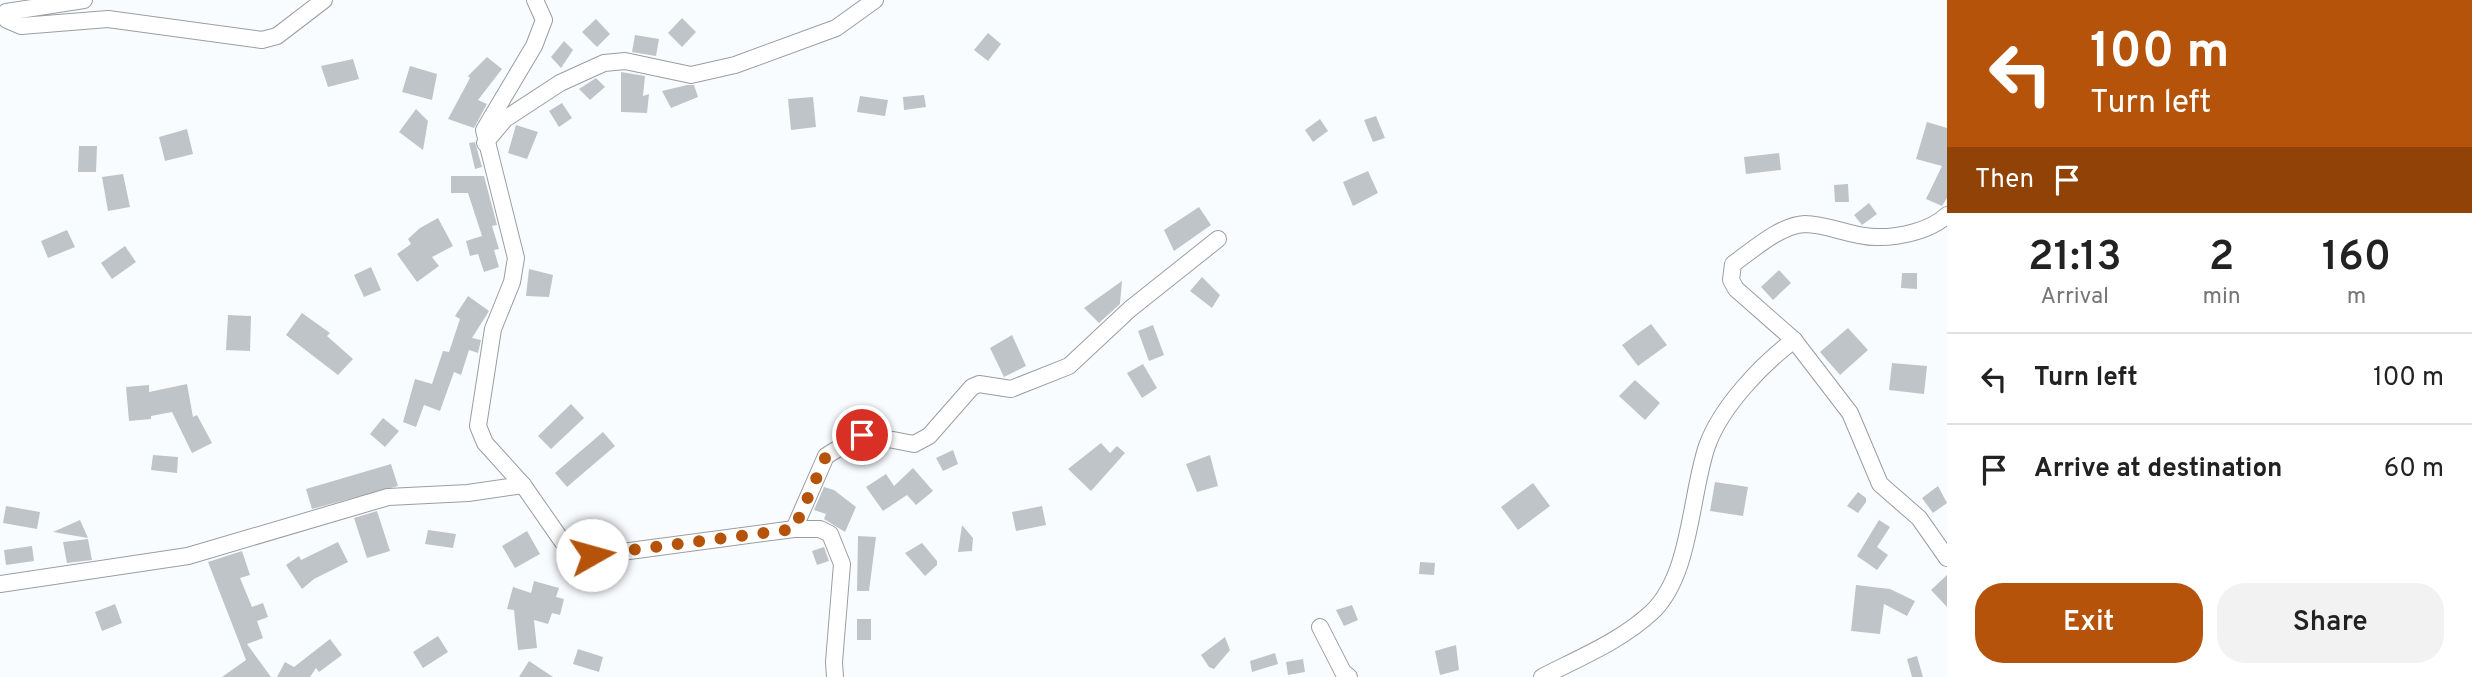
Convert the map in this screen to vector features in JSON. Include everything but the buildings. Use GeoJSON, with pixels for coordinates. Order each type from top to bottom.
{"type":"FeatureCollection","features":[{"type":"Feature","properties":{"kind":"street"},"geometry":{"type":"LineString","coordinates":[[85,0],[6,12],[4,20],[21,26],[108,19],[262,40],[277,36],[324,0]]}},
{"type":"Feature","properties":{"kind":"street"},"geometry":{"type":"LineString","coordinates":[[536,0],[544,20],[534,46],[484,130],[485,143],[516,258],[512,282],[493,330],[478,426],[485,443],[523,485],[562,541],[570,549],[592,555],[794,529],[820,529],[830,534],[842,564],[835,677]]}},
{"type":"Feature","properties":{"kind":"street"},"geometry":{"type":"LineString","coordinates":[[485,143],[505,119],[560,83],[604,63],[625,61],[691,75],[735,65],[835,28],[876,0]]}},
{"type":"Feature","properties":{"kind":"street"},"geometry":{"type":"LineString","coordinates":[[1947,215],[1941,222],[1912,233],[1875,237],[1803,224],[1770,237],[1734,264],[1731,280],[1736,289],[1794,340],[1850,413],[1880,484],[1919,518],[1947,558]]}},
{"type":"Feature","properties":{"kind":"street"},"geometry":{"type":"LineString","coordinates":[[794,529],[826,456],[862,435],[914,444],[929,436],[972,387],[979,384],[1012,389],[1069,366],[1130,309],[1218,239]]}},
{"type":"Feature","properties":{"kind":"street"},"geometry":{"type":"LineString","coordinates":[[1542,677],[1608,643],[1653,611],[1675,580],[1708,444],[1738,392],[1794,340]]}},
{"type":"Feature","properties":{"kind":"street"},"geometry":{"type":"LineString","coordinates":[[0,584],[188,556],[388,496],[467,493],[523,485]]}},
{"type":"Feature","properties":{"kind":"street"},"geometry":{"type":"LineString","coordinates":[[1320,627],[1343,672],[1349,677]]}},
{"type":"Feature","properties":{"kind":"route"},"geometry":{"type":"LineString","coordinates":[[592,555],[794,529],[826,456],[862,435]]}}]}
